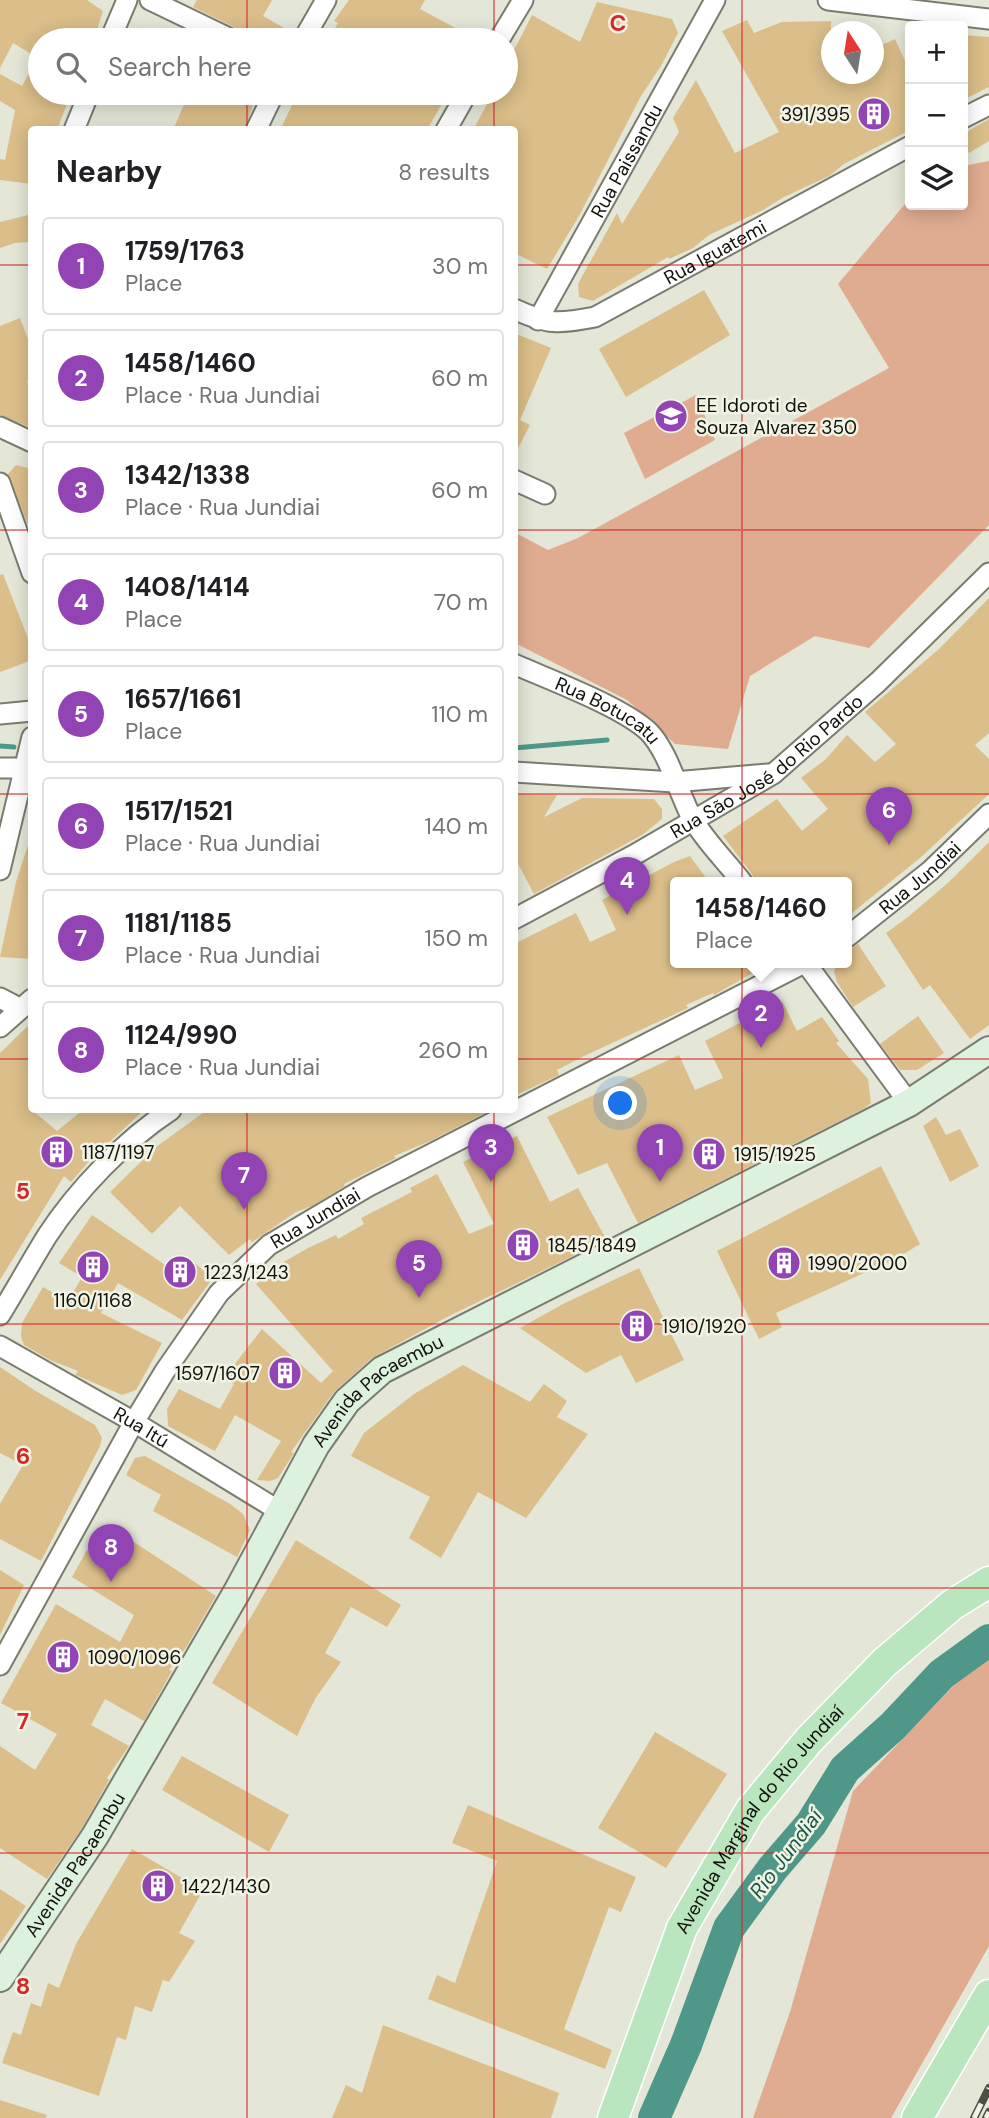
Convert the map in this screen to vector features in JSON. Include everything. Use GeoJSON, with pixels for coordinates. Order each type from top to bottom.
{"type":"FeatureCollection","features":[{"type":"Feature","properties":{"kind":"main road","name":"Avenida Pacaembu"},"geometry":{"type":"LineString","coordinates":[[0,1978],[95,1836],[176,1700],[324,1434],[347,1401],[382,1370],[909,1103],[989,1050]]}},
{"type":"Feature","properties":{"kind":"main road","name":"Avenida Marginal do Rio Jundiaí"},"geometry":{"type":"LineString","coordinates":[[613,2118],[682,1928],[750,1811],[809,1740],[885,1662],[952,1605],[989,1582]]}},
{"type":"Feature","properties":{"kind":"main road"},"geometry":{"type":"LineString","coordinates":[[917,2118],[989,1995]]}},
{"type":"Feature","properties":{"kind":"street"},"geometry":{"type":"LineString","coordinates":[[115,28],[127,0]]}},
{"type":"Feature","properties":{"kind":"street"},"geometry":{"type":"LineString","coordinates":[[150,0],[208,28]]}},
{"type":"Feature","properties":{"kind":"street"},"geometry":{"type":"LineString","coordinates":[[310,28],[326,0]]}},
{"type":"Feature","properties":{"kind":"street"},"geometry":{"type":"LineString","coordinates":[[506,28],[523,0]]}},
{"type":"Feature","properties":{"kind":"street","name":"Rua Paissandu"},"geometry":{"type":"LineString","coordinates":[[538,320],[715,0]]}},
{"type":"Feature","properties":{"kind":"street"},"geometry":{"type":"LineString","coordinates":[[828,0],[989,19]]}},
{"type":"Feature","properties":{"kind":"street"},"geometry":{"type":"LineString","coordinates":[[968,115],[989,104]]}},
{"type":"Feature","properties":{"kind":"street"},"geometry":{"type":"LineString","coordinates":[[76,126],[84,105]]}},
{"type":"Feature","properties":{"kind":"street"},"geometry":{"type":"LineString","coordinates":[[258,126],[268,105]]}},
{"type":"Feature","properties":{"kind":"street"},"geometry":{"type":"LineString","coordinates":[[448,126],[460,105]]}},
{"type":"Feature","properties":{"kind":"street","name":"Rua Iguatemi"},"geometry":{"type":"LineString","coordinates":[[518,311],[538,320],[557,324],[595,317],[908,147]]}},
{"type":"Feature","properties":{"kind":"street"},"geometry":{"type":"LineString","coordinates":[[0,427],[28,440]]}},
{"type":"Feature","properties":{"kind":"street"},"geometry":{"type":"LineString","coordinates":[[518,482],[545,494]]}},
{"type":"Feature","properties":{"kind":"street"},"geometry":{"type":"LineString","coordinates":[[0,483],[28,561]]}},
{"type":"Feature","properties":{"kind":"street","name":"Rua São José do Rio Pardo"},"geometry":{"type":"LineString","coordinates":[[518,917],[694,821],[773,774],[878,682],[989,573]]}},
{"type":"Feature","properties":{"kind":"street","name":"Rua Botucatu"},"geometry":{"type":"LineString","coordinates":[[518,666],[614,710],[646,730],[666,757],[674,782],[694,821],[738,877]]}},
{"type":"Feature","properties":{"kind":"street"},"geometry":{"type":"LineString","coordinates":[[0,714],[28,711]]}},
{"type":"Feature","properties":{"kind":"street"},"geometry":{"type":"LineString","coordinates":[[0,768],[28,768]]}},
{"type":"Feature","properties":{"kind":"street"},"geometry":{"type":"LineString","coordinates":[[0,870],[28,772]]}},
{"type":"Feature","properties":{"kind":"street"},"geometry":{"type":"LineString","coordinates":[[518,772],[674,782],[773,774]]}},
{"type":"Feature","properties":{"kind":"street","name":"Rua Jundiai"},"geometry":{"type":"LineString","coordinates":[[852,933],[930,871],[989,814]]}},
{"type":"Feature","properties":{"kind":"street","name":"Rua Jundiai"},"geometry":{"type":"LineString","coordinates":[[518,1110],[794,968]]}},
{"type":"Feature","properties":{"kind":"street"},"geometry":{"type":"LineString","coordinates":[[810,968],[909,1103]]}},
{"type":"Feature","properties":{"kind":"street"},"geometry":{"type":"LineString","coordinates":[[0,998],[25,1003]]}},
{"type":"Feature","properties":{"kind":"street"},"geometry":{"type":"LineString","coordinates":[[0,1027],[25,1003]]}},
{"type":"Feature","properties":{"kind":"street"},"geometry":{"type":"LineString","coordinates":[[0,1315],[48,1234],[84,1188],[149,1124],[166,1113]]}},
{"type":"Feature","properties":{"kind":"street","name":"Rua Jundiai"},"geometry":{"type":"LineString","coordinates":[[0,1665],[164,1371],[219,1293],[269,1245],[367,1187],[511,1113]]}},
{"type":"Feature","properties":{"kind":"street","name":"Rua Itú"},"geometry":{"type":"LineString","coordinates":[[0,1346],[134,1422],[281,1512]]}},
{"type":"Feature","properties":{"kind":"shaded area"},"geometry":{"type":"Polygon","coordinates":[[[989,161],[989,525],[869,648],[815,636],[750,676],[728,749],[675,744],[627,700],[518,645],[518,534],[548,550],[578,538],[889,368],[838,284],[905,204],[905,210],[968,210],[968,165],[989,161]]]}},
{"type":"Feature","properties":{"kind":"shaded area"},"geometry":{"type":"Polygon","coordinates":[[[696,395],[715,440],[645,479],[624,433],[696,395]]]}},
{"type":"Feature","properties":{"kind":"shaded area"},"geometry":{"type":"Polygon","coordinates":[[[989,1658],[989,1946],[891,2118],[753,2118],[790,2012],[853,1791],[954,1685],[989,1658]]]}},
{"type":"Feature","properties":{"kind":"building"},"geometry":{"type":"Polygon","coordinates":[[[0,0],[87,0],[103,11],[98,28],[28,28],[28,52],[13,43],[0,68],[0,0]]]}},
{"type":"Feature","properties":{"kind":"building"},"geometry":{"type":"Polygon","coordinates":[[[197,0],[272,0],[263,16],[284,28],[236,28],[193,7],[197,0]]]}},
{"type":"Feature","properties":{"kind":"building"},"geometry":{"type":"Polygon","coordinates":[[[349,0],[425,0],[420,9],[456,28],[335,28],[338,23],[334,21],[349,0]]]}},
{"type":"Feature","properties":{"kind":"building"},"geometry":{"type":"Polygon","coordinates":[[[597,2],[672,19],[678,33],[641,96],[579,216],[547,269],[518,255],[518,126],[475,126],[487,105],[518,105],[518,42],[532,15],[580,42],[597,2]]]}},
{"type":"Feature","properties":{"kind":"building"},"geometry":{"type":"Polygon","coordinates":[[[747,20],[754,33],[782,22],[821,21],[821,84],[884,84],[884,44],[895,39],[905,61],[905,133],[844,164],[829,176],[709,235],[693,248],[669,259],[668,257],[593,301],[579,297],[578,284],[617,213],[622,224],[679,132],[673,118],[696,80],[735,153],[779,132],[722,31],[747,20]]]}},
{"type":"Feature","properties":{"kind":"building"},"geometry":{"type":"Polygon","coordinates":[[[968,35],[989,37],[989,87],[968,98],[968,35]]]}},
{"type":"Feature","properties":{"kind":"building"},"geometry":{"type":"Polygon","coordinates":[[[0,74],[22,86],[28,76],[28,105],[66,105],[59,126],[28,126],[28,184],[0,180],[0,159],[5,160],[15,110],[0,101],[0,74]]]}},
{"type":"Feature","properties":{"kind":"building"},"geometry":{"type":"Polygon","coordinates":[[[184,105],[253,105],[245,126],[175,126],[184,105]]]}},
{"type":"Feature","properties":{"kind":"building"},"geometry":{"type":"Polygon","coordinates":[[[292,105],[441,105],[429,126],[282,126],[292,105]]]}},
{"type":"Feature","properties":{"kind":"building"},"geometry":{"type":"Polygon","coordinates":[[[989,119],[989,141],[969,153],[968,131],[989,119]]]}},
{"type":"Feature","properties":{"kind":"building"},"geometry":{"type":"Polygon","coordinates":[[[28,215],[28,242],[0,248],[0,222],[28,215]]]}},
{"type":"Feature","properties":{"kind":"building"},"geometry":{"type":"Polygon","coordinates":[[[704,290],[730,335],[626,397],[599,349],[704,290]]]}},
{"type":"Feature","properties":{"kind":"building"},"geometry":{"type":"Polygon","coordinates":[[[20,318],[28,339],[28,426],[0,415],[0,326],[20,318]]]}},
{"type":"Feature","properties":{"kind":"building"},"geometry":{"type":"Polygon","coordinates":[[[518,335],[551,348],[520,420],[530,425],[518,448],[518,335]]]}},
{"type":"Feature","properties":{"kind":"building"},"geometry":{"type":"Polygon","coordinates":[[[16,465],[28,468],[28,525],[8,474],[16,465]]]}},
{"type":"Feature","properties":{"kind":"building"},"geometry":{"type":"Polygon","coordinates":[[[3,574],[28,639],[28,662],[0,672],[0,575],[3,574]]]}},
{"type":"Feature","properties":{"kind":"building"},"geometry":{"type":"Polygon","coordinates":[[[989,598],[989,733],[975,745],[989,759],[989,794],[920,858],[852,913],[852,877],[753,877],[723,836],[777,799],[802,831],[828,809],[801,778],[826,759],[847,735],[875,762],[896,744],[865,712],[939,649],[989,598]]]}},
{"type":"Feature","properties":{"kind":"building"},"geometry":{"type":"Polygon","coordinates":[[[518,794],[557,795],[544,817],[582,798],[654,799],[662,809],[662,819],[642,835],[534,894],[518,864],[518,794]]]}},
{"type":"Feature","properties":{"kind":"building"},"geometry":{"type":"Polygon","coordinates":[[[989,842],[989,1025],[970,1039],[930,985],[923,990],[886,933],[949,882],[989,842]]]}},
{"type":"Feature","properties":{"kind":"building"},"geometry":{"type":"Polygon","coordinates":[[[28,845],[28,959],[0,957],[16,882],[28,845]]]}},
{"type":"Feature","properties":{"kind":"building"},"geometry":{"type":"Polygon","coordinates":[[[690,856],[705,877],[670,877],[670,968],[761,968],[714,995],[713,993],[686,1005],[688,1008],[584,1056],[557,1070],[559,1075],[518,1094],[518,942],[576,913],[590,942],[616,930],[602,900],[690,856]]]}},
{"type":"Feature","properties":{"kind":"building"},"geometry":{"type":"Polygon","coordinates":[[[858,944],[886,986],[853,1007],[837,982],[834,971],[835,968],[852,968],[852,948],[858,944]]]}},
{"type":"Feature","properties":{"kind":"building"},"geometry":{"type":"Polygon","coordinates":[[[782,1001],[797,1031],[822,1017],[839,1041],[836,1043],[868,1079],[871,1103],[638,1223],[607,1163],[578,1175],[547,1117],[679,1055],[695,1090],[723,1078],[705,1041],[782,1001]]]}},
{"type":"Feature","properties":{"kind":"building"},"geometry":{"type":"Polygon","coordinates":[[[918,1016],[944,1053],[917,1070],[900,1070],[880,1044],[918,1016]]]}},
{"type":"Feature","properties":{"kind":"building"},"geometry":{"type":"Polygon","coordinates":[[[28,1026],[28,1113],[36,1113],[57,1131],[79,1113],[141,1113],[90,1160],[71,1182],[64,1176],[0,1280],[0,1053],[28,1026]]]}},
{"type":"Feature","properties":{"kind":"building"},"geometry":{"type":"Polygon","coordinates":[[[203,1113],[485,1113],[394,1156],[396,1158],[344,1184],[345,1186],[312,1206],[296,1212],[252,1242],[250,1239],[229,1255],[180,1206],[152,1234],[110,1192],[156,1147],[203,1113]]]}},
{"type":"Feature","properties":{"kind":"building"},"geometry":{"type":"Polygon","coordinates":[[[936,1117],[946,1135],[960,1129],[979,1166],[950,1182],[923,1126],[936,1117]]]}},
{"type":"Feature","properties":{"kind":"building"},"geometry":{"type":"Polygon","coordinates":[[[517,1136],[550,1202],[578,1188],[606,1239],[573,1250],[575,1255],[447,1317],[372,1358],[334,1392],[291,1452],[294,1453],[278,1478],[270,1481],[257,1480],[281,1441],[235,1415],[215,1451],[168,1426],[167,1409],[179,1389],[220,1409],[234,1384],[224,1378],[262,1329],[321,1383],[333,1371],[256,1284],[280,1264],[308,1248],[336,1235],[338,1239],[364,1224],[361,1218],[412,1192],[410,1188],[437,1174],[469,1234],[494,1224],[463,1162],[517,1136]]]}},
{"type":"Feature","properties":{"kind":"building"},"geometry":{"type":"Polygon","coordinates":[[[881,1166],[920,1244],[897,1258],[776,1313],[782,1327],[759,1339],[717,1251],[881,1166]]]}},
{"type":"Feature","properties":{"kind":"building"},"geometry":{"type":"Polygon","coordinates":[[[92,1215],[180,1275],[192,1261],[213,1278],[182,1320],[118,1283],[101,1313],[162,1343],[136,1390],[122,1395],[75,1375],[78,1371],[50,1360],[24,1345],[21,1336],[22,1323],[43,1287],[68,1301],[82,1277],[59,1263],[92,1215]]]}},
{"type":"Feature","properties":{"kind":"building"},"geometry":{"type":"Polygon","coordinates":[[[639,1268],[684,1360],[636,1383],[621,1355],[586,1373],[520,1328],[563,1304],[639,1268]]]}},
{"type":"Feature","properties":{"kind":"building"},"geometry":{"type":"Polygon","coordinates":[[[463,1365],[530,1402],[544,1384],[567,1401],[557,1417],[588,1434],[526,1518],[478,1492],[441,1558],[409,1538],[430,1497],[351,1456],[364,1433],[414,1394],[463,1365]]]}},
{"type":"Feature","properties":{"kind":"building"},"geometry":{"type":"Polygon","coordinates":[[[0,1367],[95,1425],[102,1438],[41,1561],[0,1539],[0,1504],[23,1465],[0,1453],[0,1367]]]}},
{"type":"Feature","properties":{"kind":"building"},"geometry":{"type":"Polygon","coordinates":[[[145,1456],[243,1514],[250,1530],[237,1557],[153,1511],[161,1495],[126,1475],[135,1458],[145,1456]]]}},
{"type":"Feature","properties":{"kind":"building"},"geometry":{"type":"Polygon","coordinates":[[[111,1527],[216,1596],[187,1646],[169,1670],[172,1671],[144,1721],[105,1699],[91,1725],[129,1746],[107,1778],[109,1780],[82,1828],[47,1879],[0,1848],[0,1746],[35,1770],[57,1734],[1,1703],[56,1604],[120,1642],[134,1615],[72,1577],[87,1550],[95,1555],[111,1527]]]}},
{"type":"Feature","properties":{"kind":"building"},"geometry":{"type":"Polygon","coordinates":[[[296,1540],[401,1605],[387,1627],[351,1607],[325,1653],[341,1662],[315,1699],[297,1736],[212,1683],[296,1540]]]}},
{"type":"Feature","properties":{"kind":"building"},"geometry":{"type":"Polygon","coordinates":[[[0,1570],[24,1585],[0,1635],[0,1570]]]}},
{"type":"Feature","properties":{"kind":"building"},"geometry":{"type":"Polygon","coordinates":[[[655,1732],[727,1774],[666,1868],[598,1828],[655,1732]]]}},
{"type":"Feature","properties":{"kind":"building"},"geometry":{"type":"Polygon","coordinates":[[[182,1756],[289,1815],[269,1852],[162,1790],[182,1756]]]}},
{"type":"Feature","properties":{"kind":"building"},"geometry":{"type":"Polygon","coordinates":[[[468,1805],[636,1877],[621,1912],[609,1907],[564,2029],[612,2050],[605,2069],[428,1999],[437,1975],[455,1983],[497,1861],[452,1843],[468,1805]]]}},
{"type":"Feature","properties":{"kind":"building"},"geometry":{"type":"Polygon","coordinates":[[[132,1849],[203,1890],[179,1933],[195,1941],[169,1982],[163,1980],[152,2012],[135,2006],[126,2040],[117,2037],[99,2096],[2,2063],[13,2032],[21,2035],[31,2003],[41,2007],[48,1983],[59,1988],[76,1944],[132,1849]]]}},
{"type":"Feature","properties":{"kind":"building"},"geometry":{"type":"Polygon","coordinates":[[[0,1889],[26,1906],[0,1944],[0,1889]]]}},
{"type":"Feature","properties":{"kind":"building"},"geometry":{"type":"Polygon","coordinates":[[[383,2025],[559,2093],[551,2118],[332,2118],[346,2085],[362,2093],[383,2025]]]}},
{"type":"Feature","properties":{"kind":"building"},"geometry":{"type":"Polygon","coordinates":[[[0,2100],[47,2115],[46,2118],[0,2118],[0,2100]]]}},
{"type":"Feature","properties":{"kind":"waterway"},"geometry":{"type":"LineString","coordinates":[[518,748],[607,740]]}},
{"type":"Feature","properties":{"kind":"waterway"},"geometry":{"type":"LineString","coordinates":[[0,746],[14,747]]}},
{"type":"Feature","properties":{"kind":"waterway","name":"Rio Jundiaí"},"geometry":{"type":"LineString","coordinates":[[654,2118],[686,2045],[729,1928],[773,1868],[811,1824],[845,1769],[893,1726],[942,1674],[989,1640]]}},
{"type":"Feature","properties":{"kind":"railway"},"geometry":{"type":"LineString","coordinates":[[974,2118],[989,2088]]}},
{"type":"Feature","properties":{"kind":"railway"},"geometry":{"type":"LineString","coordinates":[[986,2118],[989,2112]]}},
{"type":"Feature","properties":{"kind":"place","name":"391/395"},"geometry":{"type":"Point","coordinates":[874,114]}},
{"type":"Feature","properties":{"kind":"place","name":"EE Idoroti de Souza Alvarez 350"},"geometry":{"type":"Point","coordinates":[671,416]}},
{"type":"Feature","properties":{"kind":"place","name":"1517/1521"},"geometry":{"type":"Point","coordinates":[889,845]}},
{"type":"Feature","properties":{"kind":"place","name":"1408/1414"},"geometry":{"type":"Point","coordinates":[627,915]}},
{"type":"Feature","properties":{"kind":"place","name":"1458/1460"},"geometry":{"type":"Point","coordinates":[761,1048]}},
{"type":"Feature","properties":{"kind":"place","name":"1187/1197"},"geometry":{"type":"Point","coordinates":[57,1152]}},
{"type":"Feature","properties":{"kind":"place","name":"1915/1925"},"geometry":{"type":"Point","coordinates":[709,1154]}},
{"type":"Feature","properties":{"kind":"place","name":"1342/1338"},"geometry":{"type":"Point","coordinates":[491,1182]}},
{"type":"Feature","properties":{"kind":"place","name":"1759/1763"},"geometry":{"type":"Point","coordinates":[660,1182]}},
{"type":"Feature","properties":{"kind":"place","name":"1181/1185"},"geometry":{"type":"Point","coordinates":[244,1210]}},
{"type":"Feature","properties":{"kind":"place","name":"1845/1849"},"geometry":{"type":"Point","coordinates":[523,1245]}},
{"type":"Feature","properties":{"kind":"place","name":"1990/2000"},"geometry":{"type":"Point","coordinates":[784,1263]}},
{"type":"Feature","properties":{"kind":"place","name":"1160/1168"},"geometry":{"type":"Point","coordinates":[93,1267]}},
{"type":"Feature","properties":{"kind":"place","name":"1223/1243"},"geometry":{"type":"Point","coordinates":[180,1272]}},
{"type":"Feature","properties":{"kind":"place","name":"1657/1661"},"geometry":{"type":"Point","coordinates":[419,1298]}},
{"type":"Feature","properties":{"kind":"place","name":"1910/1920"},"geometry":{"type":"Point","coordinates":[637,1326]}},
{"type":"Feature","properties":{"kind":"place","name":"1597/1607"},"geometry":{"type":"Point","coordinates":[285,1373]}},
{"type":"Feature","properties":{"kind":"place","name":"1124/990"},"geometry":{"type":"Point","coordinates":[111,1582]}},
{"type":"Feature","properties":{"kind":"place","name":"1090/1096"},"geometry":{"type":"Point","coordinates":[63,1657]}},
{"type":"Feature","properties":{"kind":"place","name":"1422/1430"},"geometry":{"type":"Point","coordinates":[158,1886]}}]}
